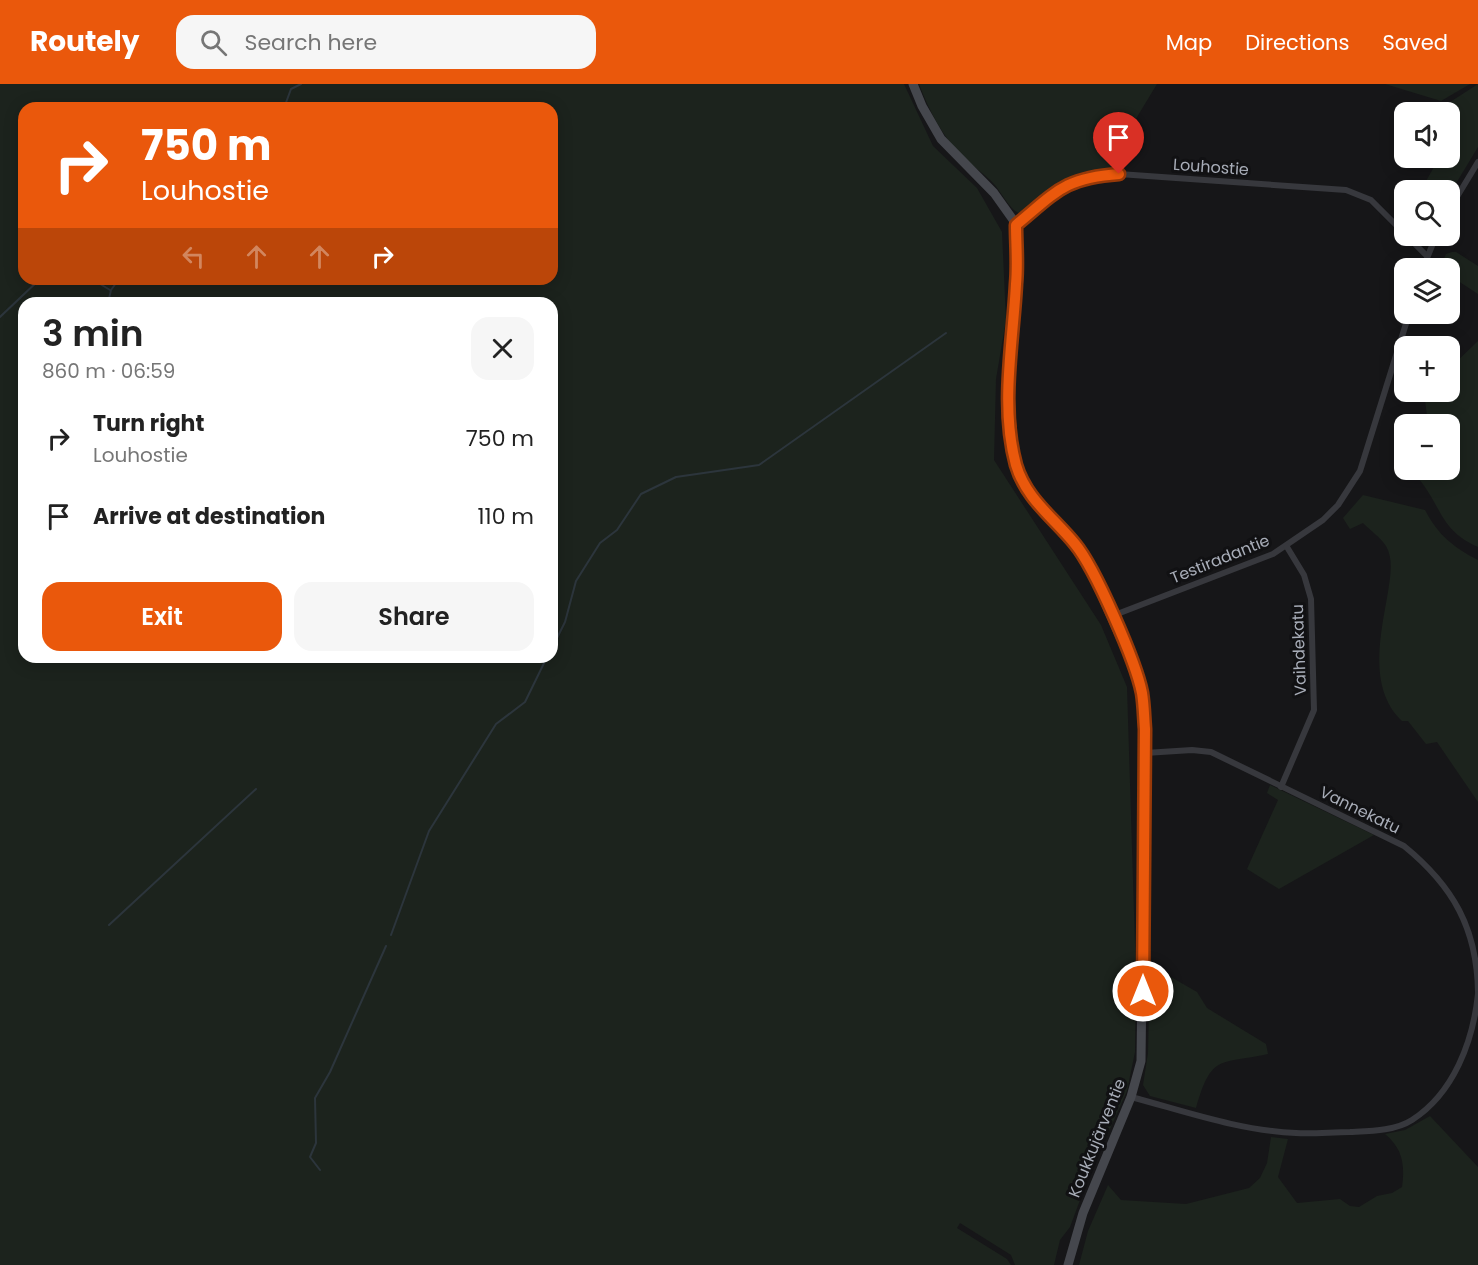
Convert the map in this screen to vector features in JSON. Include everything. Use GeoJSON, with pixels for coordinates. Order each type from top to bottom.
{"type":"FeatureCollection","features":[{"type":"Feature","properties":{"kind":"street"},"geometry":{"type":"LineString","coordinates":[[913,84],[922,106],[941,139],[994,193],[1016,225]]}},
{"type":"Feature","properties":{"kind":"street"},"geometry":{"type":"LineString","coordinates":[[1460,192],[1478,162]]}},
{"type":"Feature","properties":{"kind":"street","name":"Louhostie"},"geometry":{"type":"LineString","coordinates":[[1016,225],[1073,181],[1088,176],[1119,174],[1346,190],[1371,200],[1394,223]]}},
{"type":"Feature","properties":{"kind":"street","name":"Koukkujärventie"},"geometry":{"type":"LineString","coordinates":[[1016,225],[1017,282],[1009,369],[1012,443],[1017,465],[1033,499],[1086,560],[1112,616],[1142,693],[1144,753],[1141,1061],[1131,1097],[1095,1179],[1068,1265]]}},
{"type":"Feature","properties":{"kind":"street","name":"Louhostie"},"geometry":{"type":"LineString","coordinates":[[1417,246],[1427,256]]}},
{"type":"Feature","properties":{"kind":"street"},"geometry":{"type":"LineString","coordinates":[[1427,256],[1432,246]]}},
{"type":"Feature","properties":{"kind":"street","name":"Testiradantie"},"geometry":{"type":"LineString","coordinates":[[1112,616],[1287,547],[1323,520],[1338,505],[1360,471],[1406,324]]}},
{"type":"Feature","properties":{"kind":"street","name":"Vaihdekatu"},"geometry":{"type":"LineString","coordinates":[[1281,787],[1314,710],[1311,599],[1304,575],[1287,547]]}},
{"type":"Feature","properties":{"kind":"street","name":"Vannekatu"},"geometry":{"type":"LineString","coordinates":[[1131,1097],[1233,1124],[1295,1133],[1366,1131],[1399,1126],[1413,1120],[1426,1108],[1454,1072],[1474,1024],[1478,993],[1473,943],[1463,916],[1428,865],[1404,846],[1211,752],[1191,750],[1144,753]]}},
{"type":"Feature","properties":{"kind":"shaded area"},"geometry":{"type":"Polygon","coordinates":[[[0,84],[904,84],[933,146],[977,188],[1002,232],[1006,320],[996,379],[994,460],[1101,625],[1127,687],[1136,977],[1135,1052],[1127,1091],[1089,1176],[1070,1227],[1060,1240],[1054,1265],[1015,1265],[1011,1255],[960,1223],[957,1228],[1007,1259],[1011,1265],[0,1265],[0,84]]]}},
{"type":"Feature","properties":{"kind":"shaded area"},"geometry":{"type":"Polygon","coordinates":[[[919,84],[1157,84],[1131,127],[1114,167],[1071,178],[1021,214],[1013,209],[994,184],[962,156],[948,140],[919,84]]]}},
{"type":"Feature","properties":{"kind":"shaded area"},"geometry":{"type":"Polygon","coordinates":[[[1385,84],[1470,84],[1441,101],[1385,84]]]}},
{"type":"Feature","properties":{"kind":"shaded area"},"geometry":{"type":"Polygon","coordinates":[[[1478,84],[1478,147],[1458,180],[1427,180],[1433,168],[1460,168],[1460,102],[1450,102],[1478,84]]]}},
{"type":"Feature","properties":{"kind":"shaded area"},"geometry":{"type":"Polygon","coordinates":[[[1456,252],[1478,266],[1478,294],[1460,282],[1460,258],[1444,258],[1446,254],[1456,252]]]}},
{"type":"Feature","properties":{"kind":"shaded area"},"geometry":{"type":"Polygon","coordinates":[[[1478,341],[1478,547],[1449,526],[1420,480],[1460,480],[1460,414],[1427,414],[1425,402],[1460,402],[1460,358],[1478,341]]]}},
{"type":"Feature","properties":{"kind":"shaded area"},"geometry":{"type":"Polygon","coordinates":[[[1363,495],[1425,510],[1435,527],[1447,540],[1478,560],[1478,802],[1437,742],[1426,744],[1408,721],[1402,721],[1391,708],[1384,693],[1379,660],[1390,575],[1390,557],[1384,543],[1363,523],[1350,529],[1343,518],[1363,495]]]}},
{"type":"Feature","properties":{"kind":"shaded area"},"geometry":{"type":"Polygon","coordinates":[[[1270,785],[1374,835],[1279,889],[1247,869],[1278,800],[1267,793],[1270,785]]]}},
{"type":"Feature","properties":{"kind":"shaded area"},"geometry":{"type":"Polygon","coordinates":[[[1150,965],[1197,992],[1207,1008],[1266,1044],[1268,1054],[1228,1061],[1213,1070],[1207,1078],[1196,1108],[1150,1096],[1143,1085],[1148,1053],[1150,965]]]}},
{"type":"Feature","properties":{"kind":"shaded area"},"geometry":{"type":"Polygon","coordinates":[[[1430,1116],[1478,1167],[1478,1265],[1079,1265],[1088,1231],[1108,1185],[1121,1200],[1186,1204],[1249,1188],[1260,1178],[1267,1163],[1271,1137],[1288,1139],[1278,1177],[1297,1203],[1340,1199],[1350,1206],[1359,1207],[1377,1196],[1392,1193],[1402,1187],[1401,1158],[1396,1146],[1385,1134],[1405,1130],[1430,1116]]]}},
{"type":"Feature","properties":{"kind":"waterway"},"geometry":{"type":"LineString","coordinates":[[286,102],[291,89],[301,84]]}},
{"type":"Feature","properties":{"kind":"waterway"},"geometry":{"type":"LineString","coordinates":[[21,297],[34,285]]}},
{"type":"Feature","properties":{"kind":"waterway"},"geometry":{"type":"LineString","coordinates":[[102,285],[110,290]]}},
{"type":"Feature","properties":{"kind":"waterway"},"geometry":{"type":"LineString","coordinates":[[109,297],[115,285]]}},
{"type":"Feature","properties":{"kind":"waterway"},"geometry":{"type":"LineString","coordinates":[[0,317],[18,300]]}},
{"type":"Feature","properties":{"kind":"waterway"},"geometry":{"type":"LineString","coordinates":[[558,636],[565,622],[576,581],[600,543],[617,530],[641,494],[676,477],[759,465],[946,333]]}},
{"type":"Feature","properties":{"kind":"waterway"},"geometry":{"type":"LineString","coordinates":[[391,935],[429,831],[496,724],[525,702],[544,663]]}},
{"type":"Feature","properties":{"kind":"waterway"},"geometry":{"type":"LineString","coordinates":[[109,925],[256,789]]}},
{"type":"Feature","properties":{"kind":"waterway"},"geometry":{"type":"LineString","coordinates":[[320,1170],[310,1157],[316,1143],[315,1098],[330,1072],[386,946]]}},
{"type":"Feature","properties":{"kind":"route"},"geometry":{"type":"LineString","coordinates":[[1119,174],[1088,176],[1073,181],[1016,225],[1017,282],[1011,333],[1010,405],[1012,443],[1022,480],[1033,499],[1075,544],[1086,560],[1132,662],[1142,693],[1145,729],[1143,991]]}}]}
